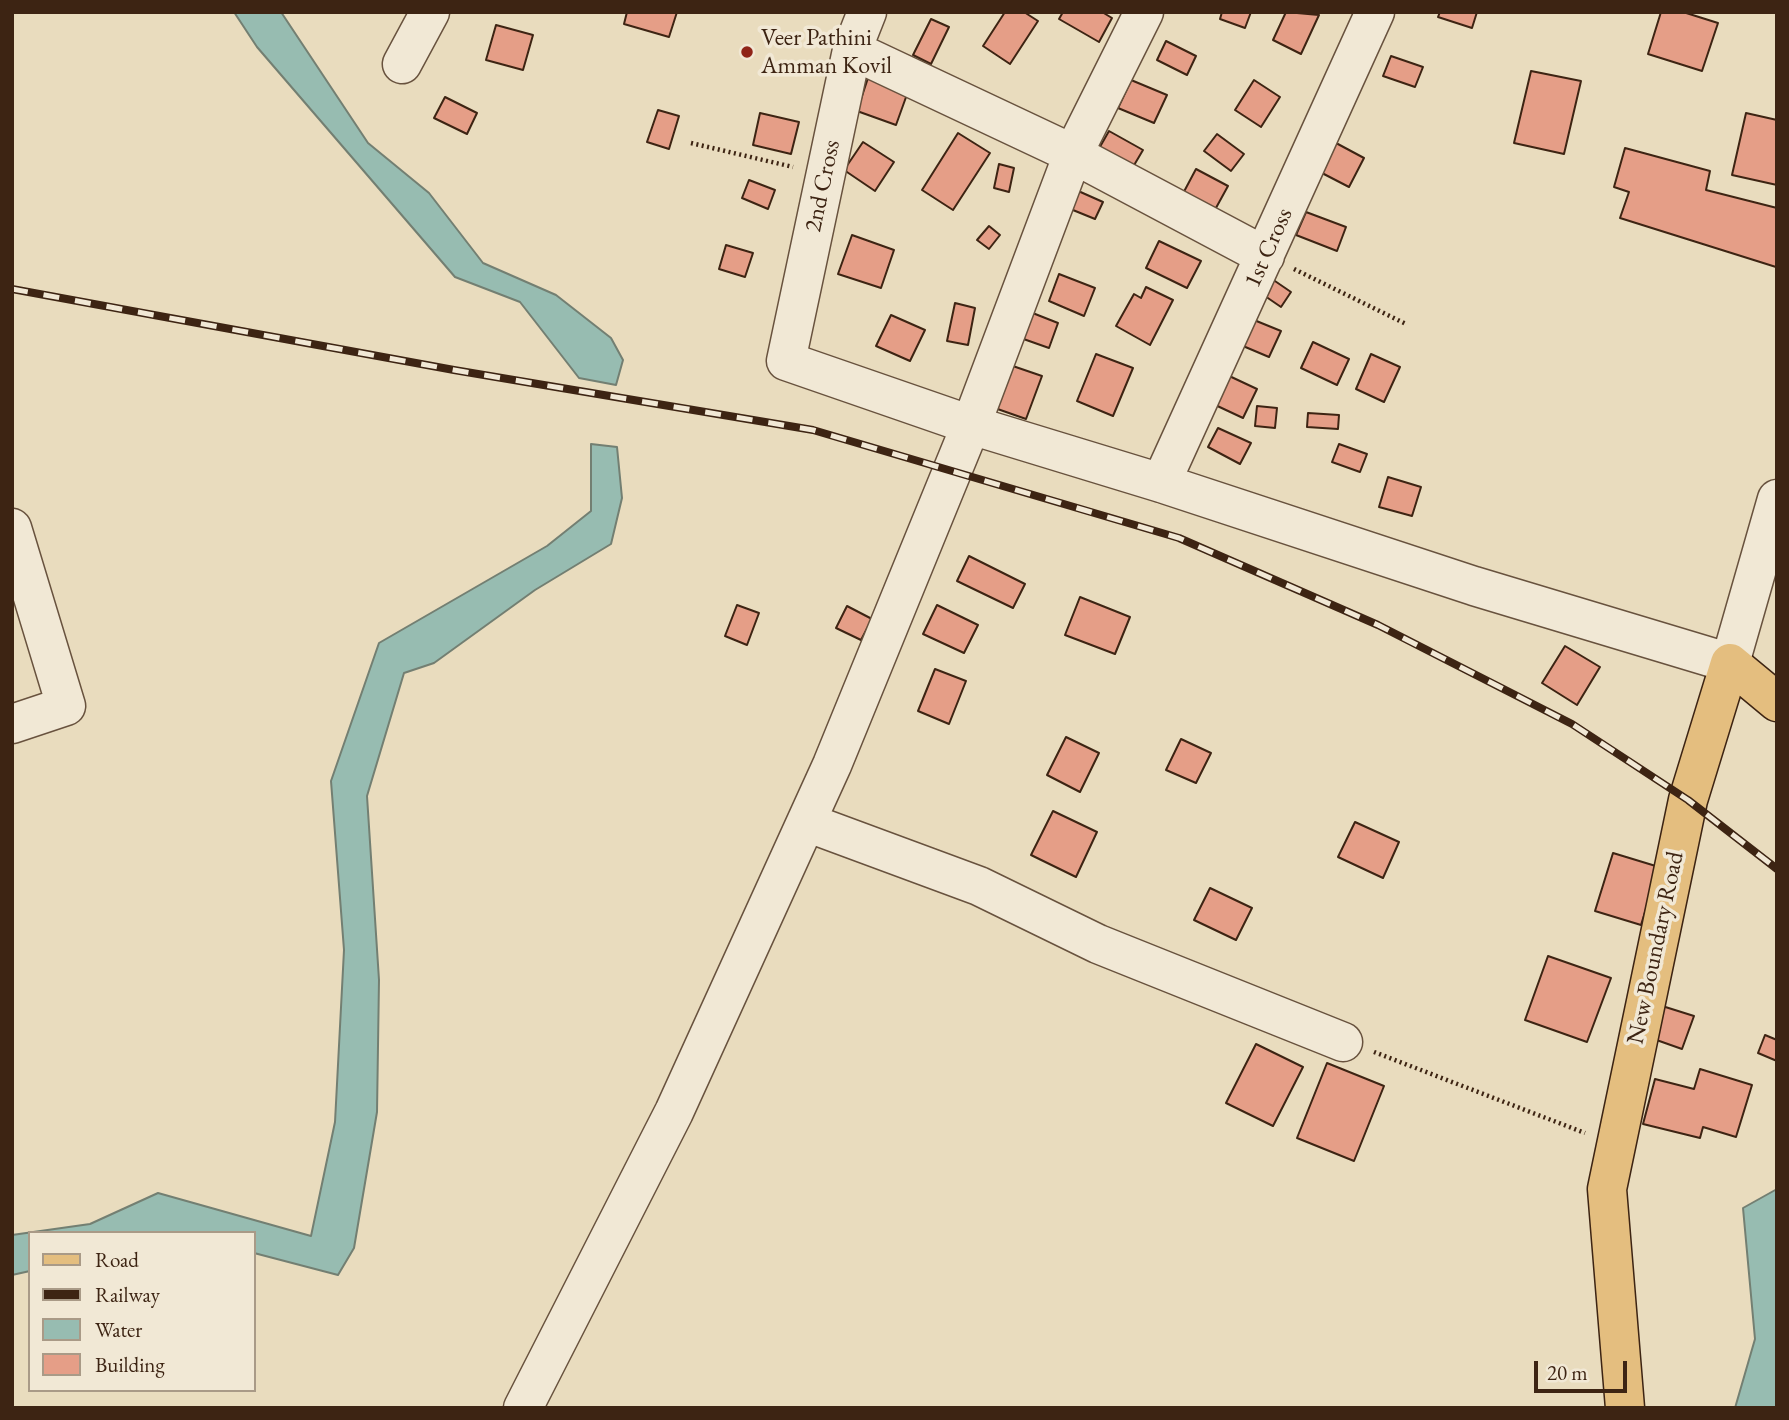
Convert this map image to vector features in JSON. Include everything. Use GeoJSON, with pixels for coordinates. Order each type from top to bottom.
{"type":"FeatureCollection","features":[{"type":"Feature","properties":{"kind":"main road"},"geometry":{"type":"LineString","coordinates":[[1730,663],[1777,702]]}},
{"type":"Feature","properties":{"kind":"main road","name":"New Boundary Road"},"geometry":{"type":"LineString","coordinates":[[1625,1408],[1606,1189],[1688,800],[1730,663]]}},
{"type":"Feature","properties":{"kind":"street"},"geometry":{"type":"LineString","coordinates":[[402,64],[430,12]]}},
{"type":"Feature","properties":{"kind":"street","name":"2nd Cross"},"geometry":{"type":"LineString","coordinates":[[867,12],[852,50],[786,362],[971,425]]}},
{"type":"Feature","properties":{"kind":"street"},"geometry":{"type":"LineString","coordinates":[[523,1408],[674,1112],[806,822],[971,425],[1073,154],[1144,12]]}},
{"type":"Feature","properties":{"kind":"street","name":"1st Cross"},"geometry":{"type":"LineString","coordinates":[[1161,483],[1375,12]]}},
{"type":"Feature","properties":{"kind":"street"},"geometry":{"type":"LineString","coordinates":[[852,50],[1073,154],[1265,256]]}},
{"type":"Feature","properties":{"kind":"street"},"geometry":{"type":"LineString","coordinates":[[971,425],[1161,483],[1474,586],[1730,663]]}},
{"type":"Feature","properties":{"kind":"street","name":"New Boundary Road"},"geometry":{"type":"LineString","coordinates":[[1730,663],[1777,499]]}},
{"type":"Feature","properties":{"kind":"street"},"geometry":{"type":"LineString","coordinates":[[12,528],[66,706],[12,724]]}},
{"type":"Feature","properties":{"kind":"street"},"geometry":{"type":"LineString","coordinates":[[806,822],[979,886],[1098,944],[1358,1047]]}},
{"type":"Feature","properties":{"kind":"path"},"geometry":{"type":"LineString","coordinates":[[691,144],[826,174]]}},
{"type":"Feature","properties":{"kind":"path"},"geometry":{"type":"LineString","coordinates":[[1265,256],[1406,324]]}},
{"type":"Feature","properties":{"kind":"path"},"geometry":{"type":"LineString","coordinates":[[1358,1047],[1615,1145]]}},
{"type":"Feature","properties":{"kind":"water"},"geometry":{"type":"Polygon","coordinates":[[[234,12],[281,12],[368,143],[429,193],[483,263],[556,295],[611,338],[623,360],[616,385],[579,378],[520,302],[455,277],[257,47],[234,12]]]}},
{"type":"Feature","properties":{"kind":"water"},"geometry":{"type":"Polygon","coordinates":[[[591,444],[617,447],[622,498],[611,544],[535,590],[434,663],[404,673],[367,796],[379,980],[377,1112],[354,1248],[338,1275],[256,1254],[256,1231],[40,1231],[90,1224],[158,1193],[311,1236],[335,1122],[344,950],[331,781],[379,643],[547,546],[591,511],[591,444]]]}},
{"type":"Feature","properties":{"kind":"water"},"geometry":{"type":"Polygon","coordinates":[[[1777,1189],[1777,1408],[1735,1408],[1755,1339],[1743,1208],[1777,1189]]]}},
{"type":"Feature","properties":{"kind":"water"},"geometry":{"type":"Polygon","coordinates":[[[28,1233],[28,1271],[12,1275],[12,1235],[28,1233]]]}},
{"type":"Feature","properties":{"kind":"building"},"geometry":{"type":"Polygon","coordinates":[[[627,12],[677,12],[669,37],[624,24],[627,12]]]}},
{"type":"Feature","properties":{"kind":"building"},"geometry":{"type":"Polygon","coordinates":[[[1005,12],[1024,12],[1038,21],[1010,64],[983,46],[1005,12]]]}},
{"type":"Feature","properties":{"kind":"building"},"geometry":{"type":"Polygon","coordinates":[[[1063,12],[1102,12],[1112,18],[1099,42],[1059,19],[1063,12]]]}},
{"type":"Feature","properties":{"kind":"building"},"geometry":{"type":"Polygon","coordinates":[[[1222,12],[1251,12],[1245,28],[1220,19],[1222,12]]]}},
{"type":"Feature","properties":{"kind":"building"},"geometry":{"type":"Polygon","coordinates":[[[1286,12],[1319,15],[1301,54],[1273,40],[1286,12]]]}},
{"type":"Feature","properties":{"kind":"building"},"geometry":{"type":"Polygon","coordinates":[[[1440,12],[1477,12],[1472,28],[1438,17],[1440,12]]]}},
{"type":"Feature","properties":{"kind":"building"},"geometry":{"type":"Polygon","coordinates":[[[1661,12],[1683,12],[1718,23],[1702,71],[1648,54],[1661,12]]]}},
{"type":"Feature","properties":{"kind":"building"},"geometry":{"type":"Polygon","coordinates":[[[931,19],[949,27],[931,64],[913,55],[931,19]]]}},
{"type":"Feature","properties":{"kind":"building"},"geometry":{"type":"Polygon","coordinates":[[[496,25],[533,35],[523,70],[486,60],[496,25]]]}},
{"type":"Feature","properties":{"kind":"building"},"geometry":{"type":"Polygon","coordinates":[[[1166,41],[1196,56],[1187,75],[1157,60],[1166,41]]]}},
{"type":"Feature","properties":{"kind":"building"},"geometry":{"type":"Polygon","coordinates":[[[1391,56],[1423,67],[1415,87],[1383,76],[1391,56]]]}},
{"type":"Feature","properties":{"kind":"building"},"geometry":{"type":"Polygon","coordinates":[[[1531,71],[1581,81],[1564,154],[1514,143],[1531,71]]]}},
{"type":"Feature","properties":{"kind":"building"},"geometry":{"type":"Polygon","coordinates":[[[870,72],[910,86],[896,125],[857,111],[870,72]]]}},
{"type":"Feature","properties":{"kind":"building"},"geometry":{"type":"Polygon","coordinates":[[[1131,80],[1167,95],[1154,123],[1118,108],[1131,80]]]}},
{"type":"Feature","properties":{"kind":"building"},"geometry":{"type":"Polygon","coordinates":[[[1254,80],[1280,97],[1261,127],[1235,110],[1254,80]]]}},
{"type":"Feature","properties":{"kind":"building"},"geometry":{"type":"Polygon","coordinates":[[[445,97],[477,113],[467,134],[434,118],[445,97]]]}},
{"type":"Feature","properties":{"kind":"building"},"geometry":{"type":"Polygon","coordinates":[[[658,110],[679,116],[669,149],[647,142],[658,110]]]}},
{"type":"Feature","properties":{"kind":"building"},"geometry":{"type":"Polygon","coordinates":[[[760,113],[799,122],[791,154],[753,145],[760,113]]]}},
{"type":"Feature","properties":{"kind":"building"},"geometry":{"type":"Polygon","coordinates":[[[1746,113],[1777,120],[1777,185],[1732,175],[1746,113]]]}},
{"type":"Feature","properties":{"kind":"building"},"geometry":{"type":"Polygon","coordinates":[[[1109,131],[1143,150],[1130,172],[1097,152],[1109,131]]]}},
{"type":"Feature","properties":{"kind":"building"},"geometry":{"type":"Polygon","coordinates":[[[958,133],[990,153],[953,210],[922,190],[958,133]]]}},
{"type":"Feature","properties":{"kind":"building"},"geometry":{"type":"Polygon","coordinates":[[[1217,134],[1244,154],[1231,171],[1204,151],[1217,134]]]}},
{"type":"Feature","properties":{"kind":"building"},"geometry":{"type":"Polygon","coordinates":[[[863,142],[894,162],[875,191],[844,170],[863,142]]]}},
{"type":"Feature","properties":{"kind":"building"},"geometry":{"type":"Polygon","coordinates":[[[1336,143],[1364,158],[1349,187],[1320,172],[1336,143]]]}},
{"type":"Feature","properties":{"kind":"building"},"geometry":{"type":"Polygon","coordinates":[[[1625,148],[1710,171],[1706,190],[1777,208],[1776,267],[1620,218],[1629,192],[1614,187],[1625,148]]]}},
{"type":"Feature","properties":{"kind":"building"},"geometry":{"type":"Polygon","coordinates":[[[999,164],[1014,168],[1009,192],[994,188],[999,164]]]}},
{"type":"Feature","properties":{"kind":"building"},"geometry":{"type":"Polygon","coordinates":[[[1196,169],[1228,186],[1211,217],[1179,201],[1196,169]]]}},
{"type":"Feature","properties":{"kind":"building"},"geometry":{"type":"Polygon","coordinates":[[[749,180],[775,190],[768,209],[742,198],[749,180]]]}},
{"type":"Feature","properties":{"kind":"building"},"geometry":{"type":"Polygon","coordinates":[[[1076,190],[1103,202],[1095,219],[1068,208],[1076,190]]]}},
{"type":"Feature","properties":{"kind":"building"},"geometry":{"type":"Polygon","coordinates":[[[1306,212],[1346,227],[1337,251],[1296,235],[1306,212]]]}},
{"type":"Feature","properties":{"kind":"building"},"geometry":{"type":"Polygon","coordinates":[[[989,226],[1000,235],[989,249],[977,240],[989,226]]]}},
{"type":"Feature","properties":{"kind":"building"},"geometry":{"type":"Polygon","coordinates":[[[852,235],[894,250],[881,288],[838,274],[852,235]]]}},
{"type":"Feature","properties":{"kind":"building"},"geometry":{"type":"Polygon","coordinates":[[[1159,241],[1201,261],[1187,288],[1146,268],[1159,241]]]}},
{"type":"Feature","properties":{"kind":"building"},"geometry":{"type":"Polygon","coordinates":[[[726,245],[753,253],[745,277],[719,269],[726,245]]]}},
{"type":"Feature","properties":{"kind":"building"},"geometry":{"type":"Polygon","coordinates":[[[1059,274],[1095,288],[1084,316],[1049,301],[1059,274]]]}},
{"type":"Feature","properties":{"kind":"building"},"geometry":{"type":"Polygon","coordinates":[[[1272,279],[1291,292],[1281,307],[1262,294],[1272,279]]]}},
{"type":"Feature","properties":{"kind":"building"},"geometry":{"type":"Polygon","coordinates":[[[1146,287],[1173,300],[1150,345],[1116,326],[1134,294],[1141,298],[1146,287]]]}},
{"type":"Feature","properties":{"kind":"building"},"geometry":{"type":"Polygon","coordinates":[[[955,303],[975,308],[968,345],[947,341],[955,303]]]}},
{"type":"Feature","properties":{"kind":"building"},"geometry":{"type":"Polygon","coordinates":[[[1025,310],[1058,323],[1049,348],[1015,336],[1025,310]]]}},
{"type":"Feature","properties":{"kind":"building"},"geometry":{"type":"Polygon","coordinates":[[[891,315],[925,330],[910,361],[876,346],[891,315]]]}},
{"type":"Feature","properties":{"kind":"building"},"geometry":{"type":"Polygon","coordinates":[[[1254,320],[1281,331],[1269,357],[1243,346],[1254,320]]]}},
{"type":"Feature","properties":{"kind":"building"},"geometry":{"type":"Polygon","coordinates":[[[1313,342],[1349,359],[1337,385],[1301,368],[1313,342]]]}},
{"type":"Feature","properties":{"kind":"building"},"geometry":{"type":"Polygon","coordinates":[[[1096,354],[1133,368],[1113,416],[1077,401],[1096,354]]]}},
{"type":"Feature","properties":{"kind":"building"},"geometry":{"type":"Polygon","coordinates":[[[1371,354],[1400,367],[1384,402],[1356,389],[1371,354]]]}},
{"type":"Feature","properties":{"kind":"building"},"geometry":{"type":"Polygon","coordinates":[[[1004,363],[1042,376],[1026,419],[989,406],[1004,363]]]}},
{"type":"Feature","properties":{"kind":"building"},"geometry":{"type":"Polygon","coordinates":[[[1225,374],[1257,389],[1243,418],[1211,403],[1225,374]]]}},
{"type":"Feature","properties":{"kind":"building"},"geometry":{"type":"Polygon","coordinates":[[[1257,406],[1277,408],[1275,428],[1255,426],[1257,406]]]}},
{"type":"Feature","properties":{"kind":"building"},"geometry":{"type":"Polygon","coordinates":[[[1308,413],[1339,415],[1338,429],[1307,427],[1308,413]]]}},
{"type":"Feature","properties":{"kind":"building"},"geometry":{"type":"Polygon","coordinates":[[[1218,428],[1251,443],[1240,464],[1208,447],[1218,428]]]}},
{"type":"Feature","properties":{"kind":"building"},"geometry":{"type":"Polygon","coordinates":[[[1339,444],[1367,454],[1360,472],[1332,462],[1339,444]]]}},
{"type":"Feature","properties":{"kind":"building"},"geometry":{"type":"Polygon","coordinates":[[[1388,477],[1421,487],[1412,516],[1379,507],[1388,477]]]}},
{"type":"Feature","properties":{"kind":"building"},"geometry":{"type":"Polygon","coordinates":[[[969,556],[1025,584],[1013,608],[957,581],[969,556]]]}},
{"type":"Feature","properties":{"kind":"building"},"geometry":{"type":"Polygon","coordinates":[[[1080,597],[1130,617],[1115,654],[1065,635],[1080,597]]]}},
{"type":"Feature","properties":{"kind":"building"},"geometry":{"type":"Polygon","coordinates":[[[737,605],[759,613],[747,645],[725,636],[737,605]]]}},
{"type":"Feature","properties":{"kind":"building"},"geometry":{"type":"Polygon","coordinates":[[[937,605],[978,625],[964,653],[923,634],[937,605]]]}},
{"type":"Feature","properties":{"kind":"building"},"geometry":{"type":"Polygon","coordinates":[[[847,606],[872,619],[861,640],[836,628],[847,606]]]}},
{"type":"Feature","properties":{"kind":"building"},"geometry":{"type":"Polygon","coordinates":[[[1565,646],[1600,667],[1577,705],[1542,683],[1565,646]]]}},
{"type":"Feature","properties":{"kind":"building"},"geometry":{"type":"Polygon","coordinates":[[[935,669],[966,681],[949,724],[918,711],[935,669]]]}},
{"type":"Feature","properties":{"kind":"building"},"geometry":{"type":"Polygon","coordinates":[[[1066,737],[1099,753],[1080,792],[1047,775],[1066,737]]]}},
{"type":"Feature","properties":{"kind":"building"},"geometry":{"type":"Polygon","coordinates":[[[1181,739],[1211,753],[1196,783],[1166,770],[1181,739]]]}},
{"type":"Feature","properties":{"kind":"building"},"geometry":{"type":"Polygon","coordinates":[[[1053,811],[1097,832],[1076,877],[1031,855],[1053,811]]]}},
{"type":"Feature","properties":{"kind":"building"},"geometry":{"type":"Polygon","coordinates":[[[1355,822],[1399,842],[1383,878],[1338,857],[1355,822]]]}},
{"type":"Feature","properties":{"kind":"building"},"geometry":{"type":"Polygon","coordinates":[[[1613,853],[1659,867],[1641,925],[1595,911],[1613,853]]]}},
{"type":"Feature","properties":{"kind":"building"},"geometry":{"type":"Polygon","coordinates":[[[1210,888],[1252,908],[1236,940],[1194,920],[1210,888]]]}},
{"type":"Feature","properties":{"kind":"building"},"geometry":{"type":"Polygon","coordinates":[[[1548,956],[1611,978],[1587,1042],[1525,1020],[1548,956]]]}},
{"type":"Feature","properties":{"kind":"building"},"geometry":{"type":"Polygon","coordinates":[[[1659,1005],[1694,1016],[1682,1049],[1648,1037],[1659,1005]]]}},
{"type":"Feature","properties":{"kind":"building"},"geometry":{"type":"Polygon","coordinates":[[[1765,1035],[1777,1040],[1777,1061],[1758,1053],[1765,1035]]]}},
{"type":"Feature","properties":{"kind":"building"},"geometry":{"type":"Polygon","coordinates":[[[1256,1044],[1303,1067],[1273,1126],[1226,1103],[1256,1044]]]}},
{"type":"Feature","properties":{"kind":"building"},"geometry":{"type":"Polygon","coordinates":[[[1327,1063],[1384,1086],[1354,1161],[1297,1138],[1327,1063]]]}},
{"type":"Feature","properties":{"kind":"building"},"geometry":{"type":"Polygon","coordinates":[[[1700,1069],[1752,1085],[1736,1137],[1703,1127],[1700,1138],[1643,1124],[1655,1079],[1694,1089],[1700,1069]]]}},
{"type":"Feature","properties":{"kind":"railway"},"geometry":{"type":"LineString","coordinates":[[12,289],[454,370],[813,430],[1179,538],[1378,625],[1572,724],[1688,800],[1777,869]]}},
{"type":"Feature","properties":{"kind":"place","name":"Veer Pathini Amman Kovil"},"geometry":{"type":"Point","coordinates":[747,52]}}]}
